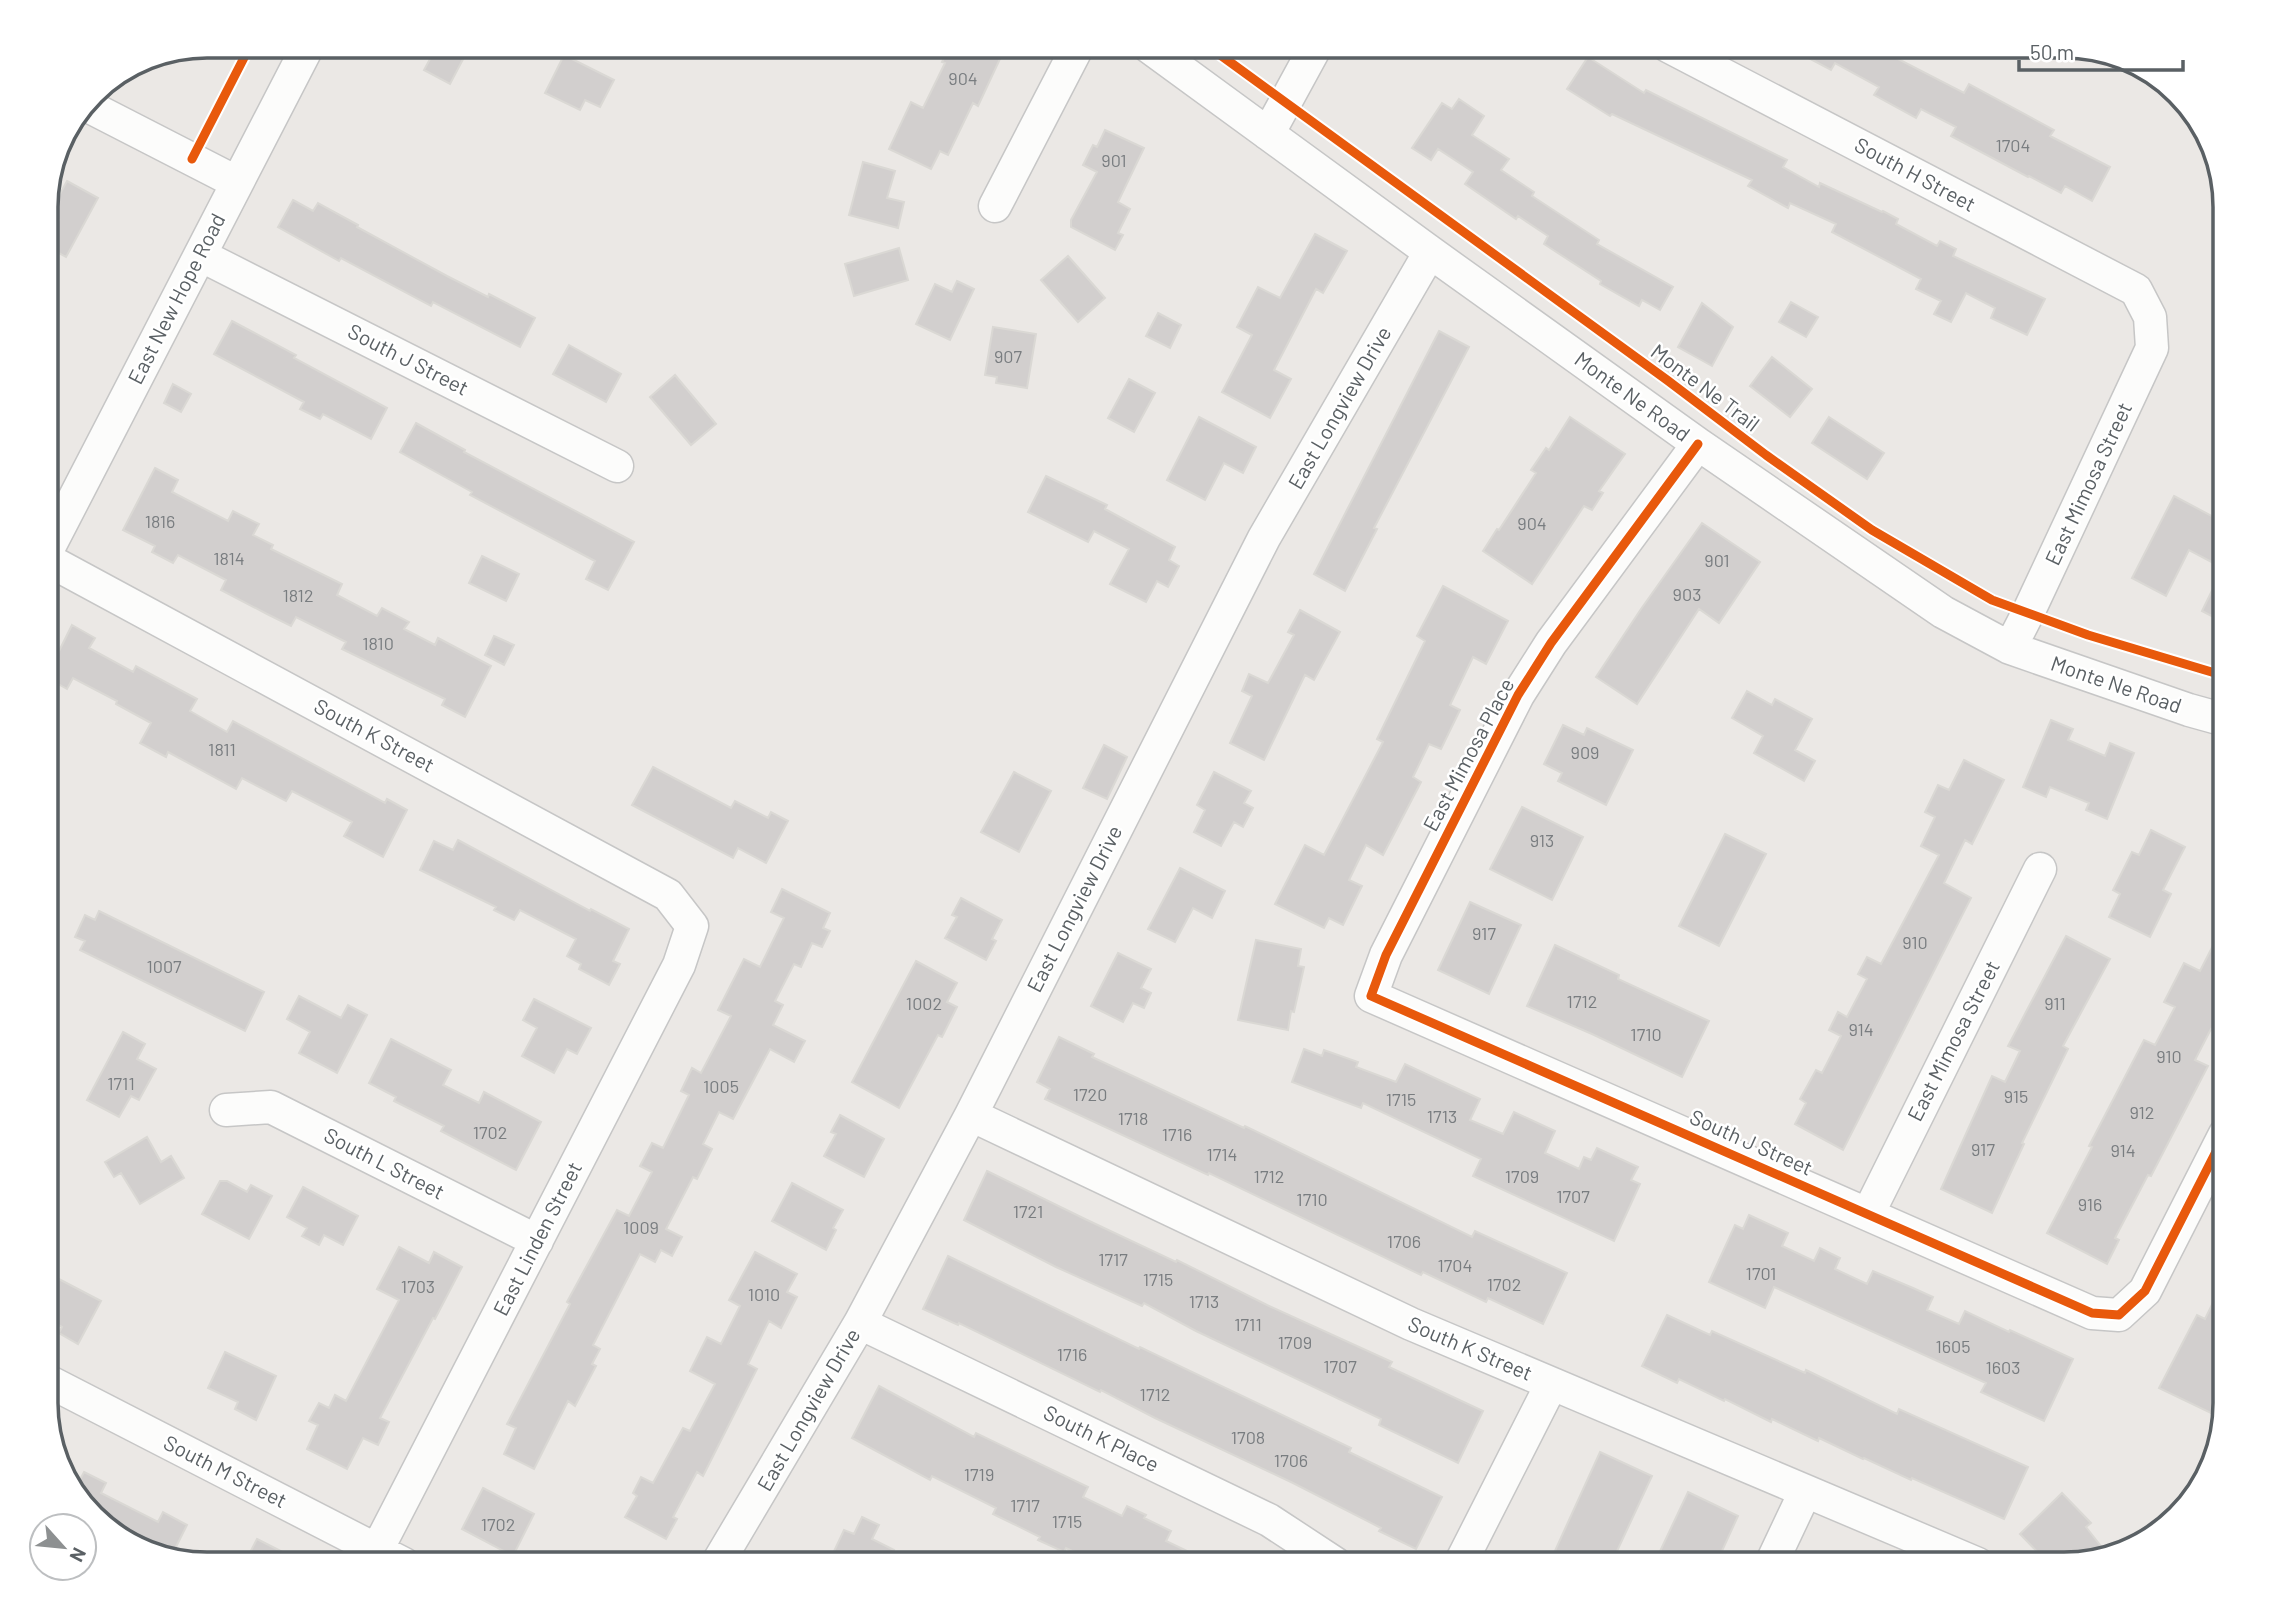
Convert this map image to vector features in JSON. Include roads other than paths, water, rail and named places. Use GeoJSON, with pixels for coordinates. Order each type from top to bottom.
{"type":"FeatureCollection","features":[{"type":"Feature","properties":{"kind":"street","name":"East New Hope Road"},"geometry":{"type":"LineString","coordinates":[[58,530],[302,58]]}},
{"type":"Feature","properties":{"kind":"street"},"geometry":{"type":"LineString","coordinates":[[995,206],[1072,58]]}},
{"type":"Feature","properties":{"kind":"street","name":"Monte Ne Road"},"geometry":{"type":"LineString","coordinates":[[1164,58],[1698,444],[1943,612],[2010,648],[2213,717]]}},
{"type":"Feature","properties":{"kind":"street"},"geometry":{"type":"LineString","coordinates":[[1268,134],[1309,58]]}},
{"type":"Feature","properties":{"kind":"street","name":"South H Street"},"geometry":{"type":"LineString","coordinates":[[1691,58],[2136,290],[2150,317]]}},
{"type":"Feature","properties":{"kind":"street"},"geometry":{"type":"LineString","coordinates":[[95,110],[236,182]]}},
{"type":"Feature","properties":{"kind":"street","name":"East Longview Drive"},"geometry":{"type":"LineString","coordinates":[[724,1552],[860,1322],[971,1115],[1264,538],[1430,252]]}},
{"type":"Feature","properties":{"kind":"street","name":"South J Street"},"geometry":{"type":"LineString","coordinates":[[200,255],[617,466]]}},
{"type":"Feature","properties":{"kind":"street","name":"East Mimosa Street"},"geometry":{"type":"LineString","coordinates":[[2010,648],[2152,348],[2150,317]]}},
{"type":"Feature","properties":{"kind":"street","name":"East Mimosa Place"},"geometry":{"type":"LineString","coordinates":[[1371,996],[1385,955],[1518,695],[1551,643],[1698,444]]}},
{"type":"Feature","properties":{"kind":"street","name":"South K Street"},"geometry":{"type":"LineString","coordinates":[[58,565],[668,895],[692,926]]}},
{"type":"Feature","properties":{"kind":"street","name":"East Mimosa Street"},"geometry":{"type":"LineString","coordinates":[[1868,1214],[2040,869]]}},
{"type":"Feature","properties":{"kind":"street","name":"East Linden Street"},"geometry":{"type":"LineString","coordinates":[[393,1552],[537,1241],[679,965],[692,926]]}},
{"type":"Feature","properties":{"kind":"street","name":"South J Street"},"geometry":{"type":"LineString","coordinates":[[1371,996],[2092,1312],[2119,1315],[2145,1291],[2213,1158]]}},
{"type":"Feature","properties":{"kind":"street","name":"South L Street"},"geometry":{"type":"LineString","coordinates":[[226,1110],[271,1107],[537,1241]]}},
{"type":"Feature","properties":{"kind":"street","name":"South K Street"},"geometry":{"type":"LineString","coordinates":[[971,1115],[1411,1324],[1949,1552]]}},
{"type":"Feature","properties":{"kind":"street","name":"South K Place"},"geometry":{"type":"LineString","coordinates":[[860,1322],[1269,1520],[1318,1552]]}},
{"type":"Feature","properties":{"kind":"street"},"geometry":{"type":"LineString","coordinates":[[1466,1552],[1551,1385]]}},
{"type":"Feature","properties":{"kind":"street","name":"South M Street"},"geometry":{"type":"LineString","coordinates":[[58,1386],[381,1552]]}},
{"type":"Feature","properties":{"kind":"street"},"geometry":{"type":"LineString","coordinates":[[1776,1552],[1805,1492]]}}]}
